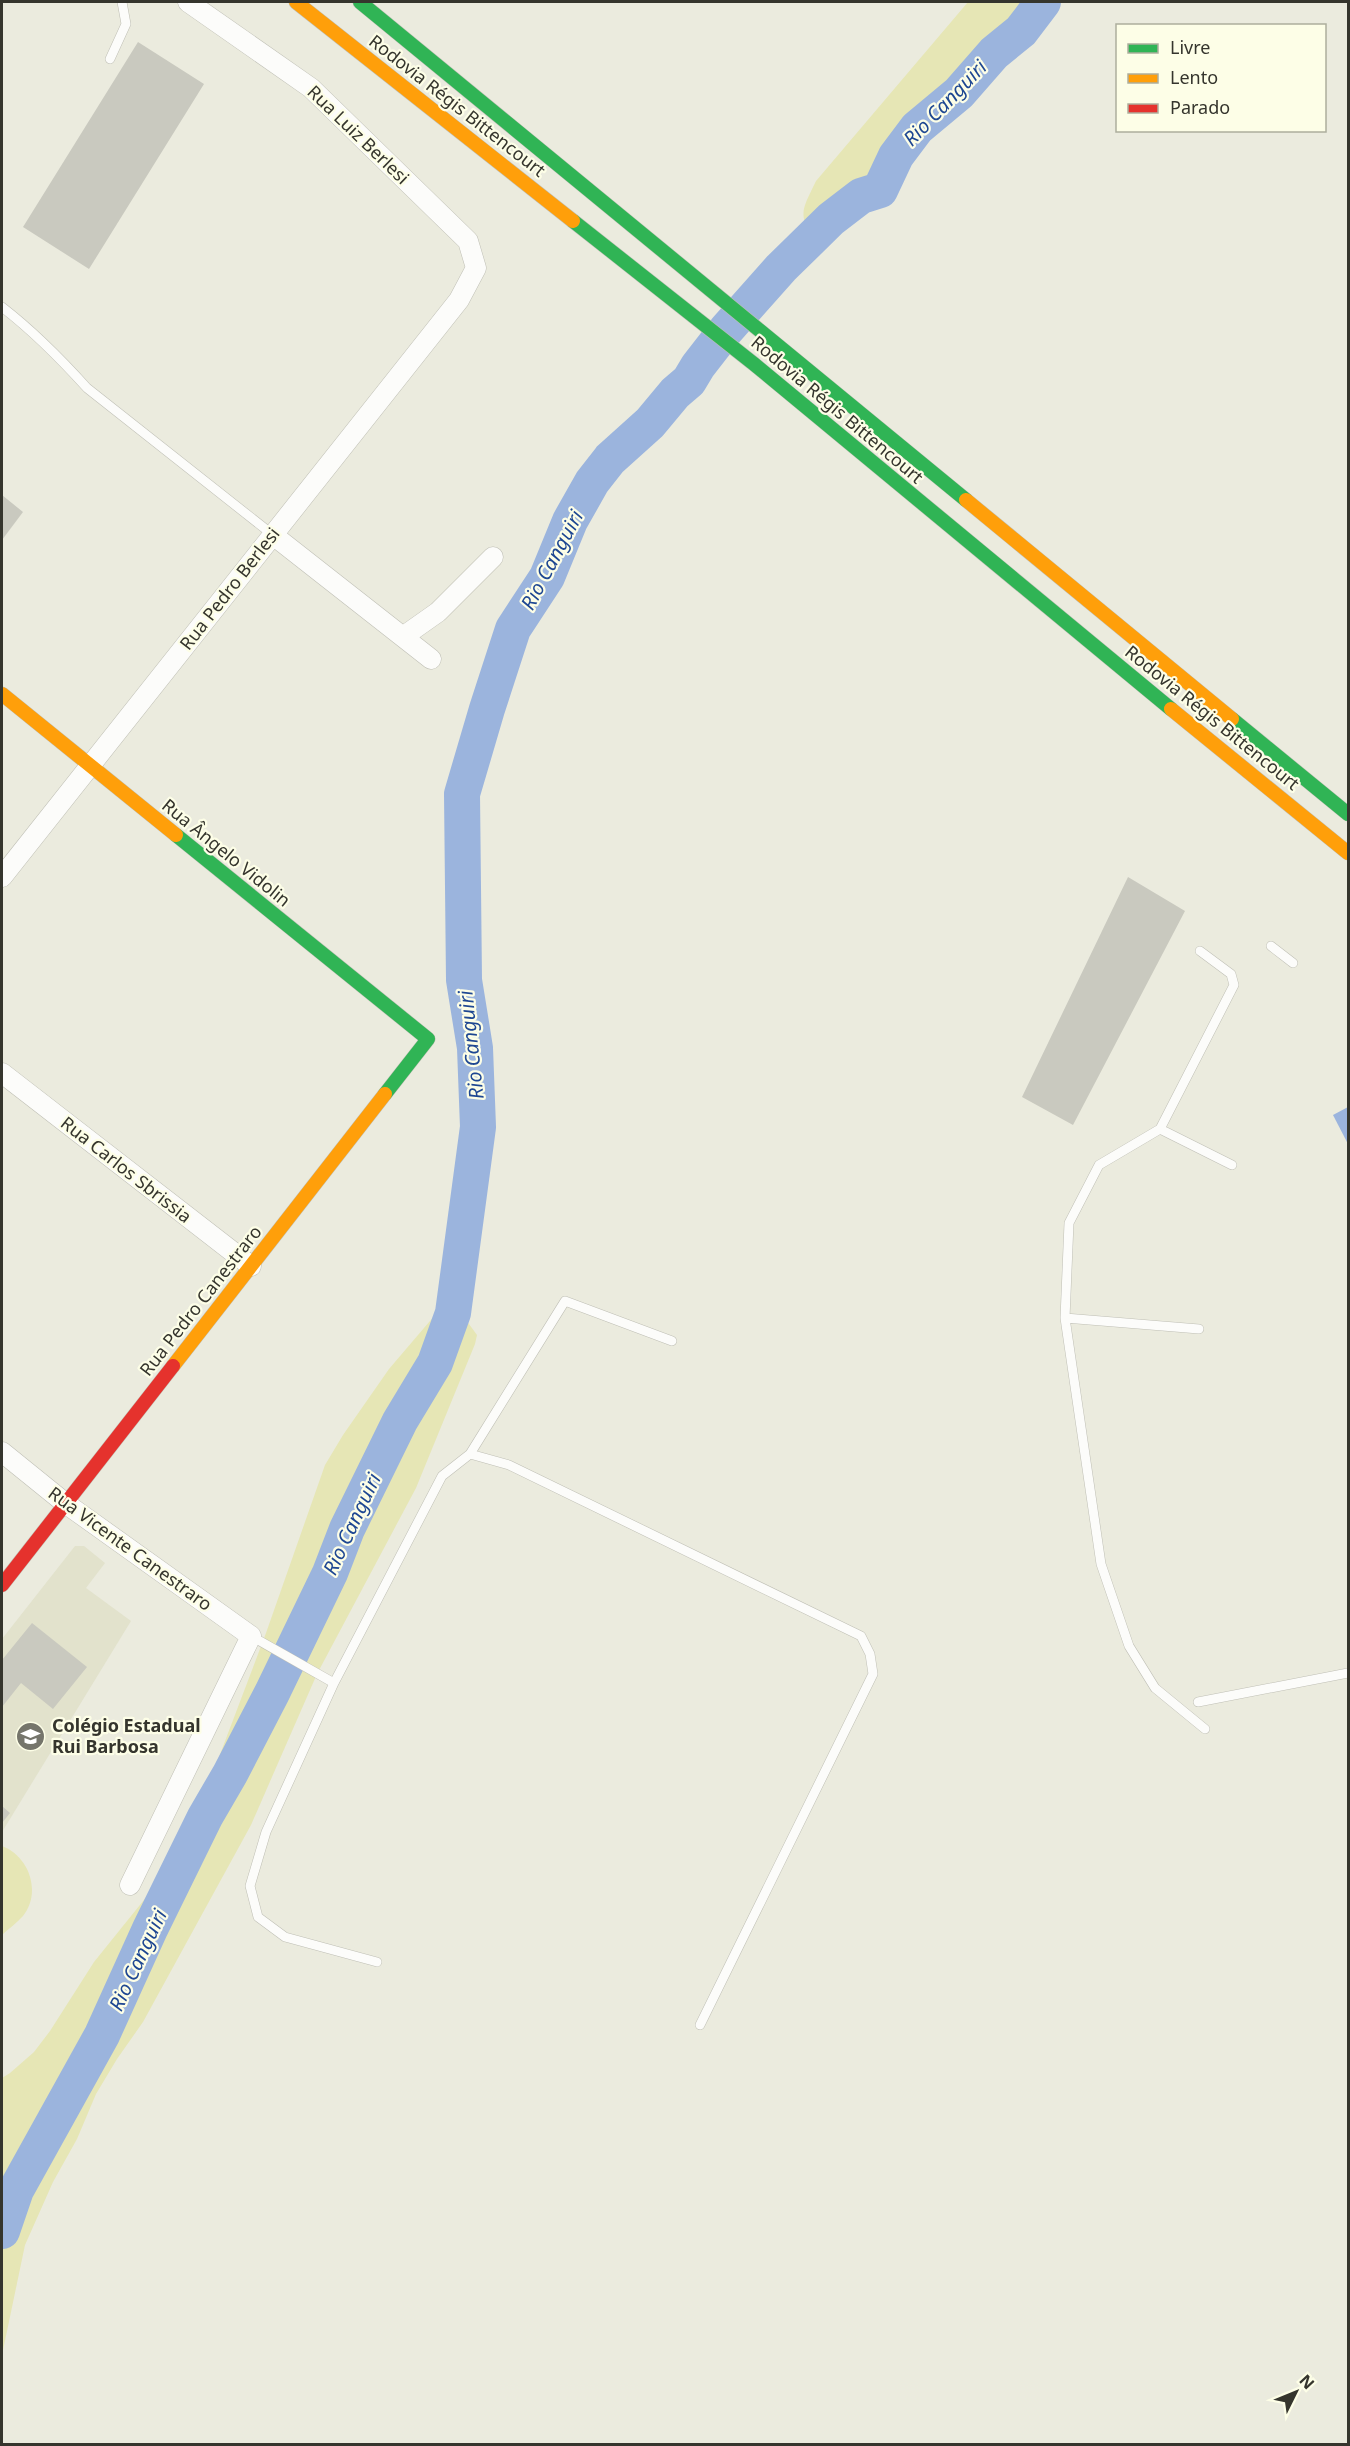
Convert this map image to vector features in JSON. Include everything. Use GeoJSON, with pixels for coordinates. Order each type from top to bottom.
{"type":"FeatureCollection","features":[{"type":"Feature","properties":{"kind":"main road","name":"Rodovia Régis Bittencourt"},"geometry":{"type":"LineString","coordinates":[[296,2],[754,364],[988,559],[1348,853]]}},
{"type":"Feature","properties":{"kind":"main road","name":"Rodovia Régis Bittencourt"},"geometry":{"type":"LineString","coordinates":[[360,2],[1348,814]]}},
{"type":"Feature","properties":{"kind":"main road","name":"Rua Ângelo Vidolin"},"geometry":{"type":"LineString","coordinates":[[2,694],[428,1039]]}},
{"type":"Feature","properties":{"kind":"main road","name":"Rua Pedro Canestraro"},"geometry":{"type":"LineString","coordinates":[[2,1585],[428,1039]]}},
{"type":"Feature","properties":{"kind":"street","name":"Rua Luiz Berlesi"},"geometry":{"type":"LineString","coordinates":[[188,2],[311,88],[468,241],[476,268],[459,300]]}},
{"type":"Feature","properties":{"kind":"street","name":"Rua Pedro Berlesi"},"geometry":{"type":"LineString","coordinates":[[2,877],[459,300]]}},
{"type":"Feature","properties":{"kind":"street"},"geometry":{"type":"LineString","coordinates":[[273,535],[431,659]]}},
{"type":"Feature","properties":{"kind":"street"},"geometry":{"type":"LineString","coordinates":[[404,636],[438,612],[493,557]]}},
{"type":"Feature","properties":{"kind":"street","name":"Rua Carlos Sbrissia"},"geometry":{"type":"LineString","coordinates":[[2,1073],[251,1266]]}},
{"type":"Feature","properties":{"kind":"street","name":"Rua Vicente Canestraro"},"geometry":{"type":"LineString","coordinates":[[2,1452],[65,1503],[256,1639]]}},
{"type":"Feature","properties":{"kind":"street"},"geometry":{"type":"LineString","coordinates":[[130,1885],[256,1639]]}},
{"type":"Feature","properties":{"kind":"lane"},"geometry":{"type":"LineString","coordinates":[[110,59],[126,24],[122,2]]}},
{"type":"Feature","properties":{"kind":"lane"},"geometry":{"type":"LineString","coordinates":[[2,307],[61,358],[87,388],[273,535]]}},
{"type":"Feature","properties":{"kind":"lane"},"geometry":{"type":"LineString","coordinates":[[1271,946],[1293,963]]}},
{"type":"Feature","properties":{"kind":"lane"},"geometry":{"type":"LineString","coordinates":[[1200,951],[1231,974],[1234,985],[1160,1129],[1099,1165],[1069,1223],[1065,1318],[1101,1564],[1122,1626],[1129,1646],[1155,1688],[1205,1730]]}},
{"type":"Feature","properties":{"kind":"lane"},"geometry":{"type":"LineString","coordinates":[[1160,1129],[1232,1165]]}},
{"type":"Feature","properties":{"kind":"lane"},"geometry":{"type":"LineString","coordinates":[[377,1962],[285,1937],[258,1917],[250,1886],[266,1832],[334,1683],[442,1476],[470,1454],[565,1301],[672,1341]]}},
{"type":"Feature","properties":{"kind":"lane"},"geometry":{"type":"LineString","coordinates":[[1065,1318],[1199,1329]]}},
{"type":"Feature","properties":{"kind":"lane"},"geometry":{"type":"LineString","coordinates":[[470,1454],[509,1465],[861,1636],[870,1654],[873,1674],[700,2025]]}},
{"type":"Feature","properties":{"kind":"lane"},"geometry":{"type":"LineString","coordinates":[[256,1639],[334,1683]]}},
{"type":"Feature","properties":{"kind":"lane"},"geometry":{"type":"LineString","coordinates":[[1198,1702],[1348,1673]]}},
{"type":"Feature","properties":{"kind":"shaded area","name":"Colégio Estadual Rui Barbosa"},"geometry":{"type":"Polygon","coordinates":[[[75,1546],[84,1546],[105,1563],[86,1588],[131,1621],[2,1832],[2,1639],[75,1546]]]}},
{"type":"Feature","properties":{"kind":"green space"},"geometry":{"type":"Polygon","coordinates":[[[968,2],[1048,2],[966,98],[877,187],[815,244],[806,225],[804,212],[816,181],[968,2]]]}},
{"type":"Feature","properties":{"kind":"green space"},"geometry":{"type":"Polygon","coordinates":[[[447,1301],[458,1309],[477,1335],[416,1488],[317,1674],[251,1825],[143,2022],[96,2094],[77,2139],[53,2182],[25,2245],[2,2355],[2,2078],[34,2052],[94,1962],[160,1880],[178,1853],[197,1815],[266,1633],[325,1465],[389,1369],[447,1301]]]}},
{"type":"Feature","properties":{"kind":"green space"},"geometry":{"type":"Polygon","coordinates":[[[2,1846],[11,1851],[26,1866],[32,1886],[32,1896],[23,1916],[2,1935],[2,1846]]]}},
{"type":"Feature","properties":{"kind":"water"},"geometry":{"type":"Polygon","coordinates":[[[1348,1107],[1348,1144],[1333,1115],[1348,1107]]]}},
{"type":"Feature","properties":{"kind":"building"},"geometry":{"type":"Polygon","coordinates":[[[138,42],[204,84],[89,269],[23,227],[138,42]]]}},
{"type":"Feature","properties":{"kind":"building"},"geometry":{"type":"Polygon","coordinates":[[[2,495],[23,512],[2,540],[2,495]]]}},
{"type":"Feature","properties":{"kind":"building"},"geometry":{"type":"Polygon","coordinates":[[[1128,877],[1185,911],[1073,1125],[1022,1097],[1128,877]]]}},
{"type":"Feature","properties":{"kind":"building"},"geometry":{"type":"Polygon","coordinates":[[[32,1623],[87,1667],[53,1709],[21,1683],[2,1707],[2,1660],[32,1623]]]}},
{"type":"Feature","properties":{"kind":"building"},"geometry":{"type":"Polygon","coordinates":[[[2,1806],[10,1813],[2,1823],[2,1806]]]}},
{"type":"Feature","properties":{"kind":"waterway","name":"Rio Canguiri"},"geometry":{"type":"LineString","coordinates":[[2,2231],[16,2190],[102,2035],[150,1929],[205,1817],[272,1693],[330,1573],[347,1529],[400,1421],[435,1363],[453,1313],[478,1127],[475,1048],[464,980],[462,794],[513,629],[547,577],[570,521],[592,482],[610,459],[650,423],[675,393],[689,381],[726,330],[781,268],[831,219],[861,196],[880,190],[896,156],[917,128],[959,93],[994,53],[1021,31],[1043,2]]}},
{"type":"Feature","properties":{"kind":"traffic: fast"},"geometry":{"type":"LineString","coordinates":[[360,2],[966,500]]}},
{"type":"Feature","properties":{"kind":"traffic: fast"},"geometry":{"type":"LineString","coordinates":[[573,221],[754,364],[1171,709]]}},
{"type":"Feature","properties":{"kind":"traffic: fast"},"geometry":{"type":"LineString","coordinates":[[1232,719],[1348,814]]}},
{"type":"Feature","properties":{"kind":"traffic: fast"},"geometry":{"type":"LineString","coordinates":[[176,835],[428,1039],[385,1094]]}},
{"type":"Feature","properties":{"kind":"traffic: slow"},"geometry":{"type":"LineString","coordinates":[[296,2],[573,221]]}},
{"type":"Feature","properties":{"kind":"traffic: slow"},"geometry":{"type":"LineString","coordinates":[[966,500],[1232,719]]}},
{"type":"Feature","properties":{"kind":"traffic: slow"},"geometry":{"type":"LineString","coordinates":[[2,694],[176,835]]}},
{"type":"Feature","properties":{"kind":"traffic: slow"},"geometry":{"type":"LineString","coordinates":[[1171,709],[1348,853]]}},
{"type":"Feature","properties":{"kind":"traffic: slow"},"geometry":{"type":"LineString","coordinates":[[173,1366],[385,1094]]}},
{"type":"Feature","properties":{"kind":"traffic: jam"},"geometry":{"type":"LineString","coordinates":[[2,1585],[173,1366]]}},
{"type":"Feature","properties":{"kind":"place","name":"Colégio Estadual Rui Barbosa"},"geometry":{"type":"Point","coordinates":[31,1736]}}]}
